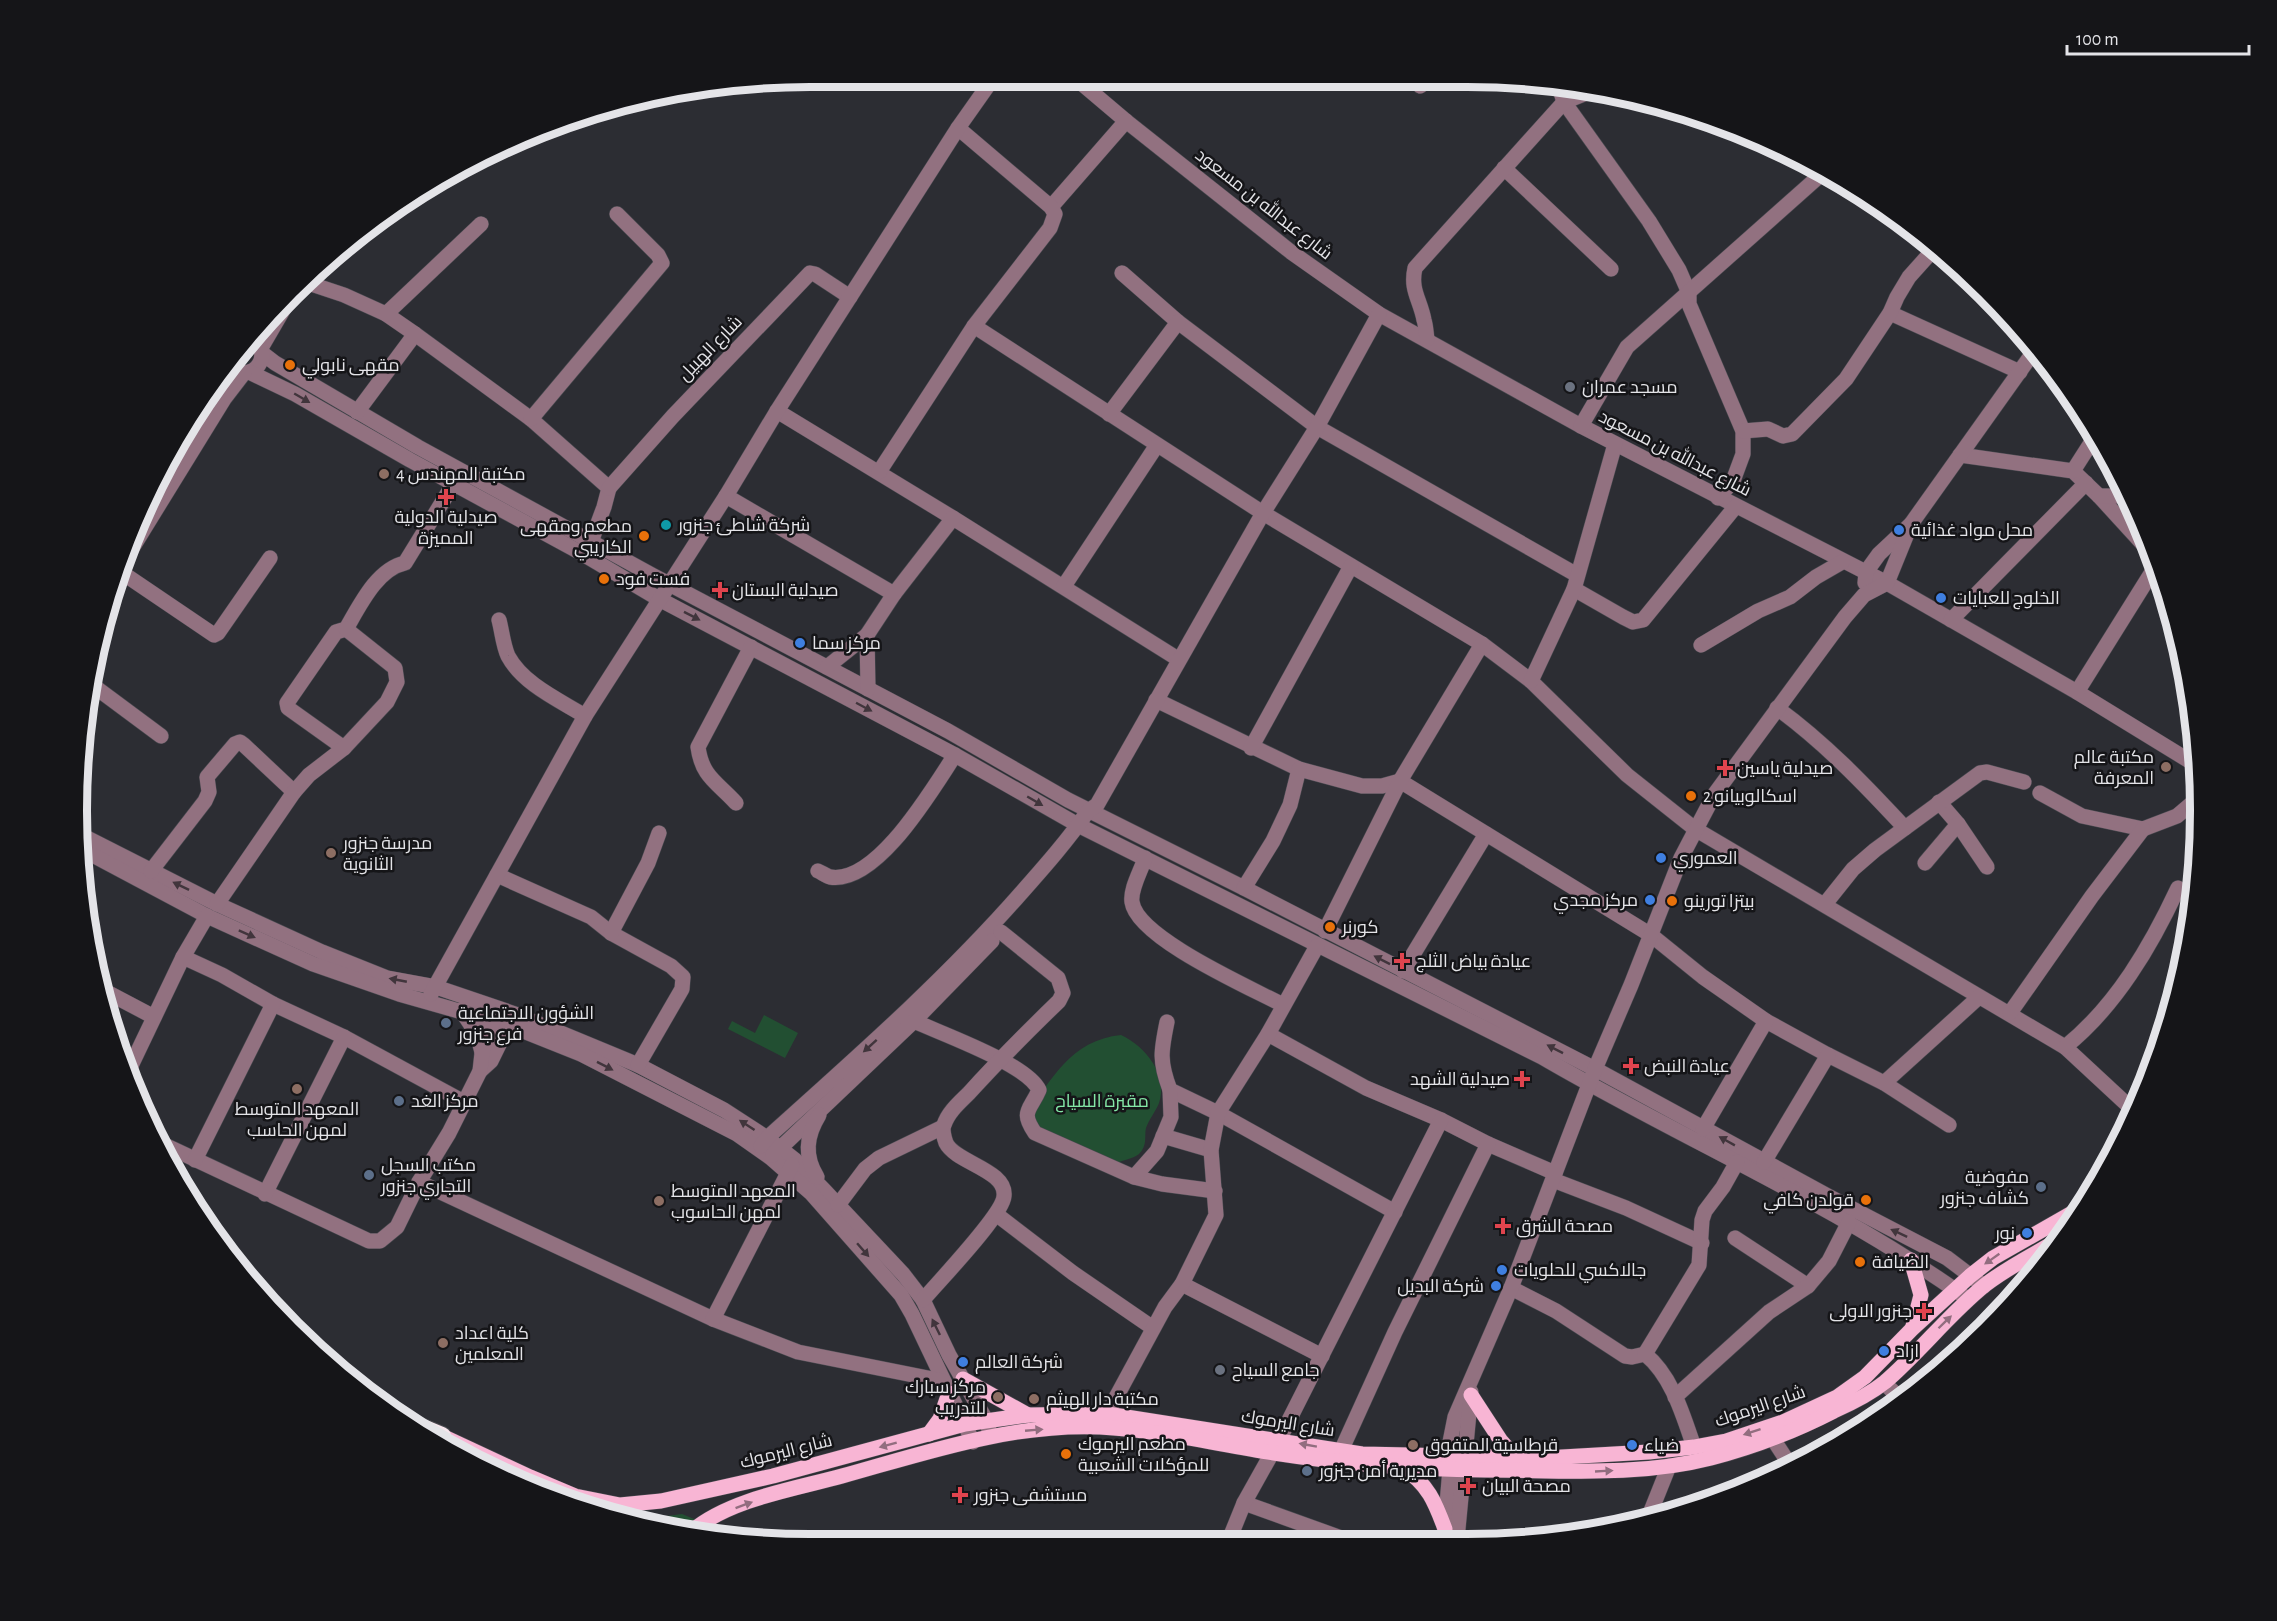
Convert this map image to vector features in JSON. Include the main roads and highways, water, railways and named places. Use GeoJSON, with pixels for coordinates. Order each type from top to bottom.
{"type":"FeatureCollection","features":[{"type":"Feature","properties":{"kind":"main road","name":"شارع اليرموك"},"geometry":{"type":"LineString","coordinates":[[585,1498],[620,1505],[661,1502],[773,1476],[965,1424],[1028,1415],[1107,1414],[1360,1465],[1400,1466],[1516,1458],[1611,1455],[1694,1447],[1726,1441],[1783,1422],[1837,1397],[1865,1377],[1912,1329],[1970,1276],[1994,1258],[2064,1218]]}},
{"type":"Feature","properties":{"kind":"main road","name":"شارع اليرموك"},"geometry":{"type":"LineString","coordinates":[[700,1525],[716,1515],[751,1502],[991,1437],[1031,1430],[1098,1427],[1276,1447],[1341,1451],[1566,1473],[1669,1466],[1710,1458],[1773,1439],[1858,1400],[1884,1383],[1984,1286],[2039,1252]]}},
{"type":"Feature","properties":{"kind":"main road"},"geometry":{"type":"LineString","coordinates":[[1911,1260],[1921,1295],[1912,1329]]}},
{"type":"Feature","properties":{"kind":"main road"},"geometry":{"type":"LineString","coordinates":[[963,1379],[1028,1415]]}},
{"type":"Feature","properties":{"kind":"main road"},"geometry":{"type":"LineString","coordinates":[[929,1434],[940,1419],[946,1387]]}},
{"type":"Feature","properties":{"kind":"main road"},"geometry":{"type":"LineString","coordinates":[[1471,1387],[1501,1442],[1516,1458]]}},
{"type":"Feature","properties":{"kind":"main road"},"geometry":{"type":"LineString","coordinates":[[1400,1466],[1418,1478],[1425,1486],[1437,1507],[1447,1534]]}},
{"type":"Feature","properties":{"kind":"main road","name":"شارع اليرموك"},"geometry":{"type":"LineString","coordinates":[[509,1467],[551,1485]]}},
{"type":"Feature","properties":{"kind":"place","name":"مقهى نابولي"},"geometry":{"type":"Point","coordinates":[290,365]}},
{"type":"Feature","properties":{"kind":"place","name":"مسجد عمران"},"geometry":{"type":"Point","coordinates":[1570,387]}},
{"type":"Feature","properties":{"kind":"place","name":"مكتبة المهندس 4"},"geometry":{"type":"Point","coordinates":[384,474]}},
{"type":"Feature","properties":{"kind":"place","name":"صيدلية الدولية المميزة"},"geometry":{"type":"Point","coordinates":[446,497]}},
{"type":"Feature","properties":{"kind":"place","name":"شركة شاطئ جنزور"},"geometry":{"type":"Point","coordinates":[666,525]}},
{"type":"Feature","properties":{"kind":"place","name":"محل مواد غذائية"},"geometry":{"type":"Point","coordinates":[1899,530]}},
{"type":"Feature","properties":{"kind":"place","name":"مطعم ومقهى الكاريبي"},"geometry":{"type":"Point","coordinates":[644,536]}},
{"type":"Feature","properties":{"kind":"place","name":"فست فود"},"geometry":{"type":"Point","coordinates":[604,579]}},
{"type":"Feature","properties":{"kind":"place","name":"صيدلية البستان"},"geometry":{"type":"Point","coordinates":[720,590]}},
{"type":"Feature","properties":{"kind":"place","name":"الخلوج للعبايات"},"geometry":{"type":"Point","coordinates":[1941,598]}},
{"type":"Feature","properties":{"kind":"place","name":"مركز سما"},"geometry":{"type":"Point","coordinates":[800,643]}},
{"type":"Feature","properties":{"kind":"place","name":"مكتبة عالم المعرفة"},"geometry":{"type":"Point","coordinates":[2166,767]}},
{"type":"Feature","properties":{"kind":"place","name":"صيدلية ياسين"},"geometry":{"type":"Point","coordinates":[1725,768]}},
{"type":"Feature","properties":{"kind":"place","name":"اسكالوبيانو 2"},"geometry":{"type":"Point","coordinates":[1691,796]}},
{"type":"Feature","properties":{"kind":"place","name":"مدرسة جنزور الثانوية"},"geometry":{"type":"Point","coordinates":[331,853]}},
{"type":"Feature","properties":{"kind":"place","name":"العموري"},"geometry":{"type":"Point","coordinates":[1661,858]}},
{"type":"Feature","properties":{"kind":"place","name":"مركز مجدي"},"geometry":{"type":"Point","coordinates":[1650,900]}},
{"type":"Feature","properties":{"kind":"place","name":"بيتزا تورينو"},"geometry":{"type":"Point","coordinates":[1672,901]}},
{"type":"Feature","properties":{"kind":"place","name":"كورنر"},"geometry":{"type":"Point","coordinates":[1330,927]}},
{"type":"Feature","properties":{"kind":"place","name":"عيادة بياض الثلج"},"geometry":{"type":"Point","coordinates":[1402,961]}},
{"type":"Feature","properties":{"kind":"place","name":"الشؤون الاجتماعية فرع جنزور"},"geometry":{"type":"Point","coordinates":[446,1023]}},
{"type":"Feature","properties":{"kind":"place","name":"عيادة النبض"},"geometry":{"type":"Point","coordinates":[1631,1066]}},
{"type":"Feature","properties":{"kind":"place","name":"صيدلية الشهد"},"geometry":{"type":"Point","coordinates":[1522,1079]}},
{"type":"Feature","properties":{"kind":"place","name":"المعهد المتوسط لمهن الحاسب"},"geometry":{"type":"Point","coordinates":[297,1089]}},
{"type":"Feature","properties":{"kind":"place","name":"مركز الغد"},"geometry":{"type":"Point","coordinates":[399,1101]}},
{"type":"Feature","properties":{"kind":"place","name":"مكتب السجل التجاري جنزور"},"geometry":{"type":"Point","coordinates":[369,1175]}},
{"type":"Feature","properties":{"kind":"place","name":"مفوضية كشاف جنزور"},"geometry":{"type":"Point","coordinates":[2041,1187]}},
{"type":"Feature","properties":{"kind":"place","name":"قولدن كافي"},"geometry":{"type":"Point","coordinates":[1866,1200]}},
{"type":"Feature","properties":{"kind":"place","name":"المعهد المتوسط لمهن الحاسوب"},"geometry":{"type":"Point","coordinates":[659,1201]}},
{"type":"Feature","properties":{"kind":"place","name":"مصحة الشرق"},"geometry":{"type":"Point","coordinates":[1503,1226]}},
{"type":"Feature","properties":{"kind":"place","name":"نور"},"geometry":{"type":"Point","coordinates":[2027,1233]}},
{"type":"Feature","properties":{"kind":"place","name":"الضيافة"},"geometry":{"type":"Point","coordinates":[1860,1262]}},
{"type":"Feature","properties":{"kind":"place","name":"جالاكسي للحلويات"},"geometry":{"type":"Point","coordinates":[1502,1270]}},
{"type":"Feature","properties":{"kind":"place","name":"شركة البديل"},"geometry":{"type":"Point","coordinates":[1496,1286]}},
{"type":"Feature","properties":{"kind":"place","name":"جنزور الاولى"},"geometry":{"type":"Point","coordinates":[1924,1311]}},
{"type":"Feature","properties":{"kind":"place","name":"كلية اعداد المعلمين"},"geometry":{"type":"Point","coordinates":[443,1343]}},
{"type":"Feature","properties":{"kind":"place","name":"ازاد"},"geometry":{"type":"Point","coordinates":[1884,1351]}},
{"type":"Feature","properties":{"kind":"place","name":"شركة العالم"},"geometry":{"type":"Point","coordinates":[963,1362]}},
{"type":"Feature","properties":{"kind":"place","name":"جامع السياح"},"geometry":{"type":"Point","coordinates":[1220,1370]}},
{"type":"Feature","properties":{"kind":"place","name":"مركز سبارك للتدريب"},"geometry":{"type":"Point","coordinates":[998,1397]}},
{"type":"Feature","properties":{"kind":"place","name":"مكتبة دار الهيثم"},"geometry":{"type":"Point","coordinates":[1034,1399]}},
{"type":"Feature","properties":{"kind":"place","name":"قرطاسية المتفوق"},"geometry":{"type":"Point","coordinates":[1413,1445]}},
{"type":"Feature","properties":{"kind":"place","name":"ضياء"},"geometry":{"type":"Point","coordinates":[1632,1445]}},
{"type":"Feature","properties":{"kind":"place","name":"مطعم اليرموك للمؤكلات الشعبية"},"geometry":{"type":"Point","coordinates":[1066,1454]}},
{"type":"Feature","properties":{"kind":"place","name":"مديرية أمن جنزور"},"geometry":{"type":"Point","coordinates":[1307,1471]}},
{"type":"Feature","properties":{"kind":"place","name":"مصحة البيان"},"geometry":{"type":"Point","coordinates":[1468,1486]}},
{"type":"Feature","properties":{"kind":"place","name":"مستشفى جنزور"},"geometry":{"type":"Point","coordinates":[960,1495]}},
{"type":"Feature","properties":{"kind":"park label","name":"مقبرة السياح"},"geometry":{"type":"Point","coordinates":[1102,1101]}}]}
